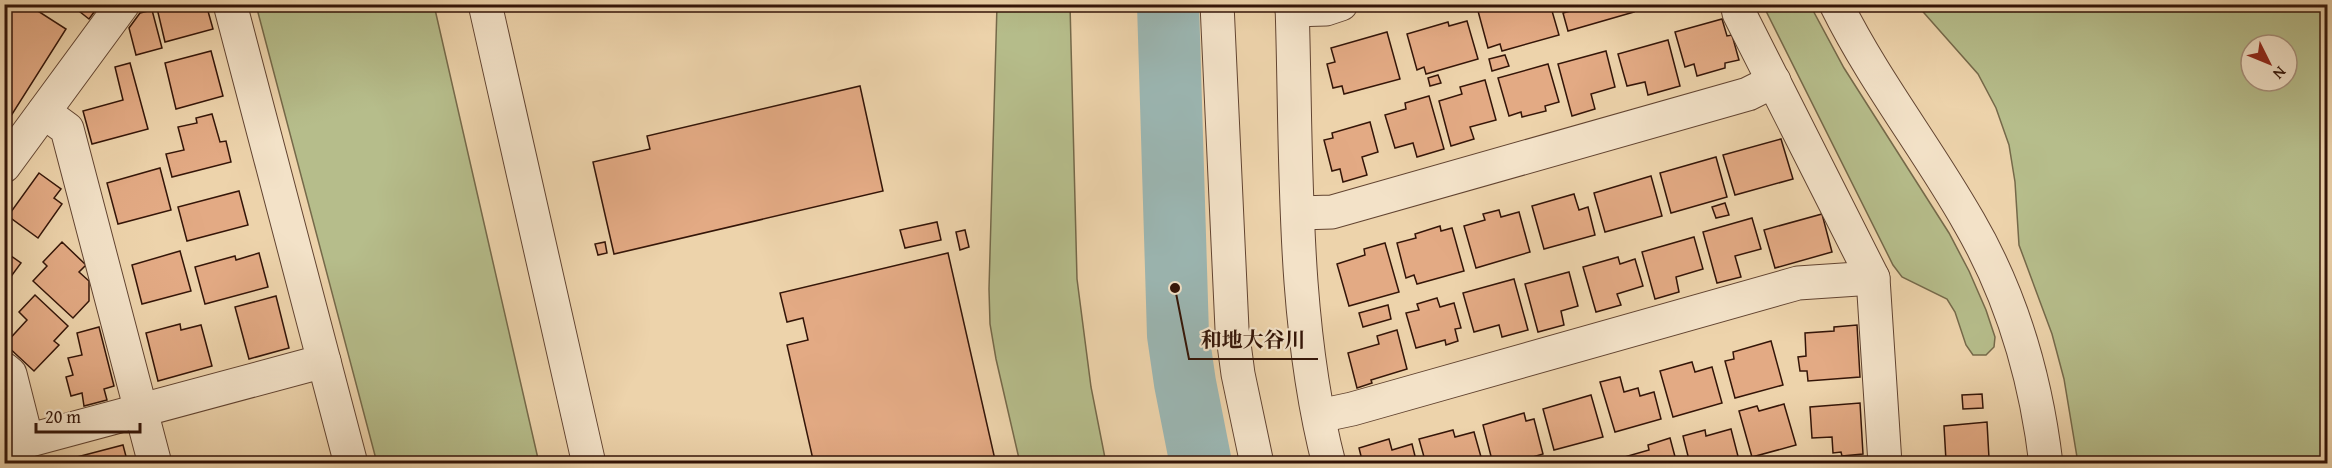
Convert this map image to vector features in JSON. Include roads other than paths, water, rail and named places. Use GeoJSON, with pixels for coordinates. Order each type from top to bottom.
{"type":"FeatureCollection","features":[{"type":"Feature","properties":{"kind":"street"},"geometry":{"type":"LineString","coordinates":[[4,166],[123,4]]}},
{"type":"Feature","properties":{"kind":"street"},"geometry":{"type":"LineString","coordinates":[[230,4],[351,464]]}},
{"type":"Feature","properties":{"kind":"street"},"geometry":{"type":"LineString","coordinates":[[485,4],[589,464]]}},
{"type":"Feature","properties":{"kind":"street"},"geometry":{"type":"LineString","coordinates":[[1217,4],[1232,329],[1238,374],[1257,464]]}},
{"type":"Feature","properties":{"kind":"street"},"geometry":{"type":"LineString","coordinates":[[1329,464],[1312,379],[1304,315],[1292,7],[1326,9],[1341,4]]}},
{"type":"Feature","properties":{"kind":"street"},"geometry":{"type":"LineString","coordinates":[[1737,4],[1873,278],[1885,464]]}},
{"type":"Feature","properties":{"kind":"street"},"geometry":{"type":"LineString","coordinates":[[1836,4],[1864,56],[1969,222],[1990,261],[2022,343],[2038,407],[2046,464]]}},
{"type":"Feature","properties":{"kind":"street"},"geometry":{"type":"LineString","coordinates":[[1299,213],[1332,212],[1748,94],[1774,81]]}},
{"type":"Feature","properties":{"kind":"street"},"geometry":{"type":"LineString","coordinates":[[44,112],[67,129],[155,464]]}},
{"type":"Feature","properties":{"kind":"street"},"geometry":{"type":"LineString","coordinates":[[1319,416],[1352,410],[1798,283],[1873,278]]}},
{"type":"Feature","properties":{"kind":"street"},"geometry":{"type":"LineString","coordinates":[[4,369],[10,374],[16,444],[324,361]]}},
{"type":"Feature","properties":{"kind":"waterway"},"geometry":{"type":"LineString","coordinates":[[1168,4],[1178,335],[1201,464]]}},
{"type":"Feature","properties":{"kind":"place","name":"和地大谷川"},"geometry":{"type":"Point","coordinates":[1175,288]}}]}
